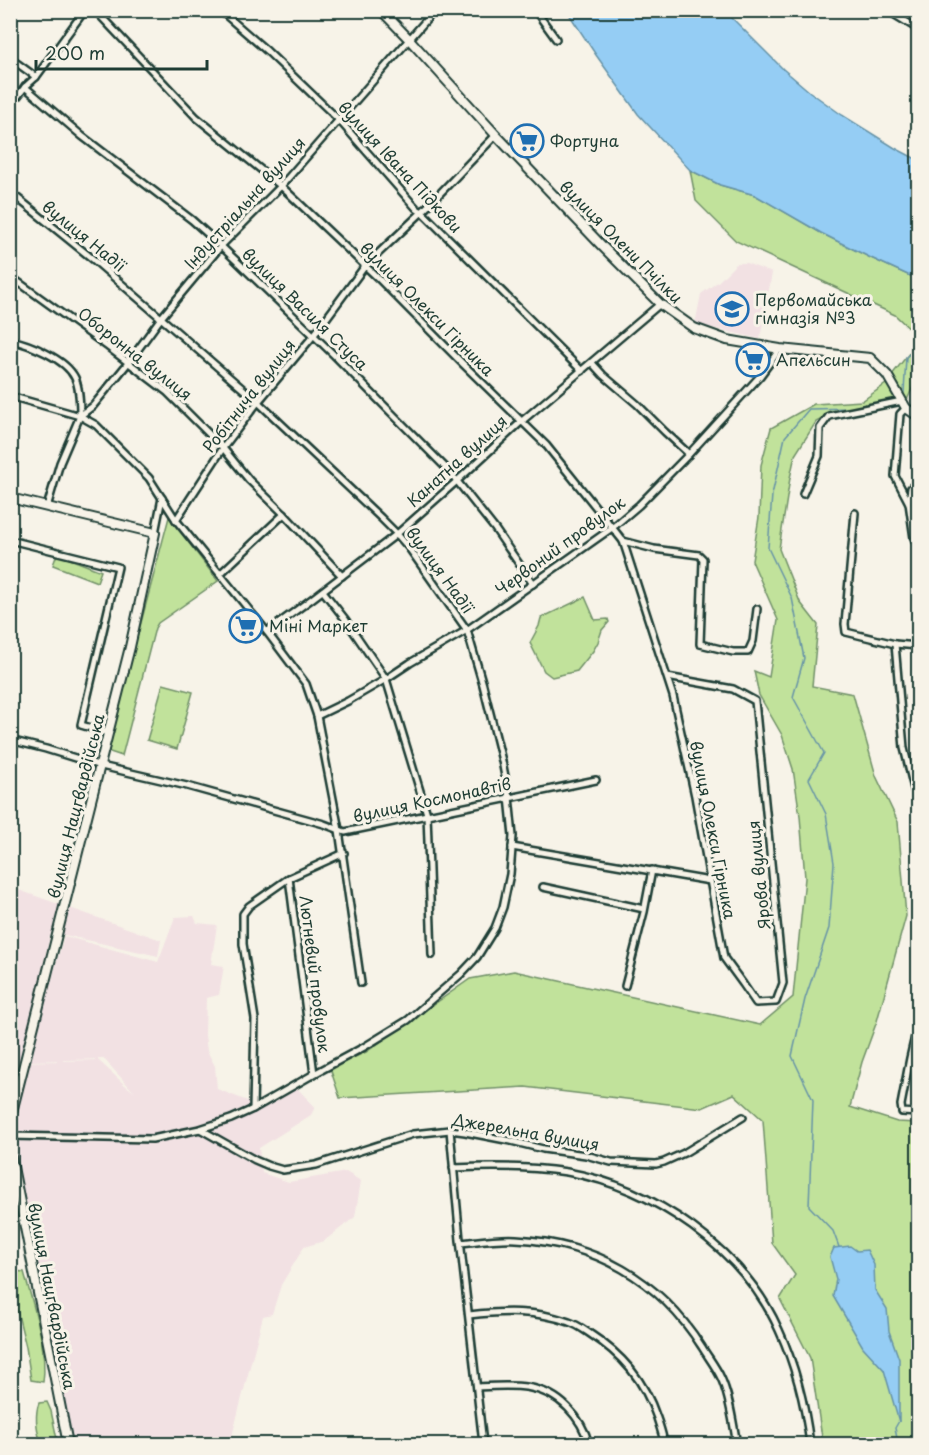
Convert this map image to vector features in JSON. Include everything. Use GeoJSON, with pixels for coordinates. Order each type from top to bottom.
{"type":"FeatureCollection","features":[{"type":"Feature","properties":{"kind":"street"},"geometry":{"type":"LineString","coordinates":[[10,106],[36,77],[85,10]]}},
{"type":"Feature","properties":{"kind":"street","name":"вулиця Олекси Гірника"},"geometry":{"type":"LineString","coordinates":[[95,10],[196,117],[281,186],[546,445],[623,541],[673,696],[695,796],[724,958],[744,984]]}},
{"type":"Feature","properties":{"kind":"street","name":"вулиця Івана Підкови"},"geometry":{"type":"LineString","coordinates":[[220,10],[339,120],[417,209],[582,371]]}},
{"type":"Feature","properties":{"kind":"street","name":"вулиця Олени Пчілки"},"geometry":{"type":"LineString","coordinates":[[381,10],[496,135],[660,304],[694,328],[727,340],[780,349],[870,358],[887,375],[904,404],[918,416]]}},
{"type":"Feature","properties":{"kind":"street","name":"Індустріальна вулиця"},"geometry":{"type":"LineString","coordinates":[[80,416],[93,406],[161,318],[221,246],[281,186],[435,10]]}},
{"type":"Feature","properties":{"kind":"street"},"geometry":{"type":"LineString","coordinates":[[535,10],[556,39]]}},
{"type":"Feature","properties":{"kind":"street"},"geometry":{"type":"LineString","coordinates":[[887,10],[918,29]]}},
{"type":"Feature","properties":{"kind":"street"},"geometry":{"type":"LineString","coordinates":[[10,58],[36,77]]}},
{"type":"Feature","properties":{"kind":"street","name":"вулиця Василя Стуса"},"geometry":{"type":"LineString","coordinates":[[25,87],[82,136],[192,220],[314,335],[449,471],[495,529],[533,584]]}},
{"type":"Feature","properties":{"kind":"street","name":"Робітнича вулиця"},"geometry":{"type":"LineString","coordinates":[[176,520],[223,448],[314,335],[365,266],[422,212],[496,135]]}},
{"type":"Feature","properties":{"kind":"street","name":"вулиця Надії"},"geometry":{"type":"LineString","coordinates":[[10,192],[258,402],[397,534],[467,630],[502,761],[513,836],[510,874],[502,907],[495,928],[477,957],[408,1020],[364,1047],[253,1109],[200,1129],[153,1139],[10,1136]]}},
{"type":"Feature","properties":{"kind":"street","name":"Оборонна вулиця"},"geometry":{"type":"LineString","coordinates":[[10,276],[167,393],[223,448],[249,480],[342,576]]}},
{"type":"Feature","properties":{"kind":"street","name":"Канатна вулиця"},"geometry":{"type":"LineString","coordinates":[[267,632],[397,534],[522,421],[660,304]]}},
{"type":"Feature","properties":{"kind":"street"},"geometry":{"type":"LineString","coordinates":[[10,340],[32,345],[50,355],[75,377],[80,416],[60,463],[47,507]]}},
{"type":"Feature","properties":{"kind":"street","name":"Червоний провулок"},"geometry":{"type":"LineString","coordinates":[[317,716],[386,680],[410,663],[467,630],[612,528],[639,505],[689,454],[760,376],[780,349]]}},
{"type":"Feature","properties":{"kind":"street"},"geometry":{"type":"LineString","coordinates":[[592,363],[689,454]]}},
{"type":"Feature","properties":{"kind":"street"},"geometry":{"type":"LineString","coordinates":[[10,396],[80,416],[96,424],[115,442],[149,478],[176,520],[306,684],[317,716],[344,853],[361,983]]}},
{"type":"Feature","properties":{"kind":"street"},"geometry":{"type":"LineString","coordinates":[[803,494],[819,456],[820,428],[829,416],[904,404]]}},
{"type":"Feature","properties":{"kind":"street"},"geometry":{"type":"LineString","coordinates":[[904,404],[900,414],[895,476],[909,503]]}},
{"type":"Feature","properties":{"kind":"street"},"geometry":{"type":"LineString","coordinates":[[918,482],[911,488],[909,503],[914,538],[918,548]]}},
{"type":"Feature","properties":{"kind":"street"},"geometry":{"type":"LineString","coordinates":[[10,498],[155,533]]}},
{"type":"Feature","properties":{"kind":"street","name":"вулиця Нацгвардійська"},"geometry":{"type":"LineString","coordinates":[[10,1119],[130,647],[162,498]]}},
{"type":"Feature","properties":{"kind":"street"},"geometry":{"type":"LineString","coordinates":[[855,513],[844,624],[846,632],[895,644],[918,646]]}},
{"type":"Feature","properties":{"kind":"street"},"geometry":{"type":"LineString","coordinates":[[220,574],[284,514]]}},
{"type":"Feature","properties":{"kind":"street"},"geometry":{"type":"LineString","coordinates":[[10,540],[118,567],[81,725],[108,733]]}},
{"type":"Feature","properties":{"kind":"street"},"geometry":{"type":"LineString","coordinates":[[623,541],[654,549],[699,555],[703,559],[700,644],[733,652],[748,652],[753,641],[757,609]]}},
{"type":"Feature","properties":{"kind":"street"},"geometry":{"type":"LineString","coordinates":[[323,591],[386,680],[427,814],[432,955]]}},
{"type":"Feature","properties":{"kind":"street"},"geometry":{"type":"LineString","coordinates":[[895,644],[904,748],[918,805]]}},
{"type":"Feature","properties":{"kind":"street","name":"Ярова вулиця"},"geometry":{"type":"LineString","coordinates":[[667,676],[733,689],[755,701],[783,983],[776,1002],[756,1003],[744,984]]}},
{"type":"Feature","properties":{"kind":"street","name":"вулиця Космонавтів"},"geometry":{"type":"LineString","coordinates":[[10,740],[100,766],[187,786],[345,832],[596,780]]}},
{"type":"Feature","properties":{"kind":"street"},"geometry":{"type":"LineString","coordinates":[[512,847],[710,881]]}},
{"type":"Feature","properties":{"kind":"street"},"geometry":{"type":"LineString","coordinates":[[253,1109],[255,1019],[243,944],[243,914],[249,906],[289,878],[344,853]]}},
{"type":"Feature","properties":{"kind":"street"},"geometry":{"type":"LineString","coordinates":[[625,986],[652,870]]}},
{"type":"Feature","properties":{"kind":"street","name":"Лютневий провулок"},"geometry":{"type":"LineString","coordinates":[[289,878],[314,1074]]}},
{"type":"Feature","properties":{"kind":"street"},"geometry":{"type":"LineString","coordinates":[[543,887],[644,909]]}},
{"type":"Feature","properties":{"kind":"street"},"geometry":{"type":"LineString","coordinates":[[918,1023],[901,1105],[902,1112],[918,1113]]}},
{"type":"Feature","properties":{"kind":"street"},"geometry":{"type":"LineString","coordinates":[[909,1058],[918,1058]]}},
{"type":"Feature","properties":{"kind":"street","name":"Джерельна вулиця"},"geometry":{"type":"LineString","coordinates":[[200,1129],[255,1160],[283,1170],[316,1165],[413,1134],[450,1130],[499,1138],[543,1149],[586,1155],[611,1162],[656,1164],[684,1153],[743,1117]]}},
{"type":"Feature","properties":{"kind":"street"},"geometry":{"type":"LineString","coordinates":[[450,1130],[483,1444]]}},
{"type":"Feature","properties":{"kind":"street","name":"вулиця Нацгвардійська"},"geometry":{"type":"LineString","coordinates":[[10,1152],[68,1444]]}},
{"type":"Feature","properties":{"kind":"street"},"geometry":{"type":"LineString","coordinates":[[453,1167],[522,1166],[593,1178],[620,1187],[669,1211],[706,1237],[754,1286],[779,1328],[794,1365],[805,1409],[810,1444]]}},
{"type":"Feature","properties":{"kind":"street"},"geometry":{"type":"LineString","coordinates":[[461,1243],[514,1239],[568,1246],[601,1257],[646,1284],[674,1308],[722,1379],[737,1444]]}},
{"type":"Feature","properties":{"kind":"street"},"geometry":{"type":"LineString","coordinates":[[469,1315],[510,1311],[537,1314],[572,1322],[598,1339],[619,1356],[644,1387],[664,1444]]}},
{"type":"Feature","properties":{"kind":"street"},"geometry":{"type":"LineString","coordinates":[[477,1387],[522,1386],[543,1390],[553,1395],[577,1417],[589,1444]]}},
{"type":"Feature","properties":{"kind":"shaded area","name":"Первомайська гімназія №3"},"geometry":{"type":"Polygon","coordinates":[[[737,263],[746,263],[772,273],[760,339],[695,324],[701,294],[719,281],[737,263]]]}},
{"type":"Feature","properties":{"kind":"shaded area"},"geometry":{"type":"Polygon","coordinates":[[[10,887],[161,940],[158,956],[51,932],[20,1062],[98,1060],[134,1092],[104,1059],[29,1061],[64,936],[158,962],[175,917],[194,916],[197,923],[217,925],[211,964],[224,966],[219,995],[206,998],[205,1035],[207,1051],[215,1066],[217,1089],[255,1104],[296,1087],[315,1107],[311,1115],[259,1148],[262,1173],[289,1182],[346,1172],[361,1181],[355,1217],[324,1241],[304,1247],[281,1285],[272,1314],[263,1316],[231,1440],[232,1444],[74,1444],[11,1139],[10,887]]]}},
{"type":"Feature","properties":{"kind":"green space"},"geometry":{"type":"Polygon","coordinates":[[[690,170],[720,185],[755,195],[821,233],[918,278],[918,337],[895,315],[736,241],[696,201],[690,170]]]}},
{"type":"Feature","properties":{"kind":"green space"},"geometry":{"type":"Polygon","coordinates":[[[918,342],[918,376],[905,401],[891,376],[918,342]]]}},
{"type":"Feature","properties":{"kind":"green space"},"geometry":{"type":"Polygon","coordinates":[[[886,384],[893,391],[898,403],[832,414],[816,422],[795,455],[779,549],[800,602],[818,625],[812,686],[853,694],[876,776],[898,822],[906,916],[850,1107],[897,1122],[918,1123],[918,1444],[823,1444],[810,1358],[780,1299],[795,1275],[772,1243],[763,1120],[734,1094],[702,1108],[525,1087],[340,1098],[330,1068],[366,1052],[470,979],[514,971],[760,1025],[793,997],[805,878],[800,816],[793,769],[782,735],[759,695],[754,671],[769,677],[778,620],[752,561],[759,517],[761,465],[771,428],[814,404],[862,401],[886,384]]]}},
{"type":"Feature","properties":{"kind":"green space"},"geometry":{"type":"Polygon","coordinates":[[[169,517],[218,581],[158,623],[155,628],[122,756],[107,751],[169,517]]]}},
{"type":"Feature","properties":{"kind":"green space"},"geometry":{"type":"Polygon","coordinates":[[[57,554],[101,571],[97,582],[53,565],[57,554]]]}},
{"type":"Feature","properties":{"kind":"green space"},"geometry":{"type":"Polygon","coordinates":[[[585,597],[595,620],[608,619],[609,622],[602,630],[593,651],[577,671],[552,677],[544,671],[530,643],[541,618],[585,597]]]}},
{"type":"Feature","properties":{"kind":"green space"},"geometry":{"type":"Polygon","coordinates":[[[163,684],[193,692],[177,749],[147,740],[163,684]]]}},
{"type":"Feature","properties":{"kind":"green space"},"geometry":{"type":"Polygon","coordinates":[[[11,1272],[24,1272],[35,1312],[42,1342],[43,1382],[31,1380],[26,1347],[11,1286],[11,1272]]]}},
{"type":"Feature","properties":{"kind":"green space"},"geometry":{"type":"Polygon","coordinates":[[[47,1402],[58,1444],[41,1444],[37,1408],[39,1403],[47,1402]]]}},
{"type":"Feature","properties":{"kind":"water"},"geometry":{"type":"Polygon","coordinates":[[[567,11],[725,11],[783,69],[810,92],[842,115],[918,160],[918,278],[821,233],[755,195],[720,185],[690,170],[638,114],[567,11]]]}},
{"type":"Feature","properties":{"kind":"water"},"geometry":{"type":"Polygon","coordinates":[[[850,1246],[857,1251],[867,1250],[874,1265],[875,1290],[887,1309],[889,1331],[899,1359],[899,1422],[884,1370],[863,1347],[833,1296],[836,1279],[830,1257],[834,1248],[850,1246]]]}},
{"type":"Feature","properties":{"kind":"waterway"},"geometry":{"type":"LineString","coordinates":[[904,393],[906,357],[918,347]]}},
{"type":"Feature","properties":{"kind":"waterway"},"geometry":{"type":"LineString","coordinates":[[839,1247],[833,1231],[809,1206],[813,1100],[792,1056],[805,999],[829,928],[834,863],[826,814],[809,779],[824,753],[793,697],[804,658],[792,598],[768,548],[772,495],[785,437],[809,409],[856,408]]}},
{"type":"Feature","properties":{"kind":"waterway"},"geometry":{"type":"LineString","coordinates":[[898,1444],[895,1428],[899,1421]]}},
{"type":"Feature","properties":{"kind":"place","name":"Фортуна"},"geometry":{"type":"Point","coordinates":[527,141]}},
{"type":"Feature","properties":{"kind":"place","name":"Первомайська гімназія №3"},"geometry":{"type":"Point","coordinates":[732,309]}},
{"type":"Feature","properties":{"kind":"place","name":"Апельсин"},"geometry":{"type":"Point","coordinates":[753,360]}},
{"type":"Feature","properties":{"kind":"place","name":"Міні Маркет"},"geometry":{"type":"Point","coordinates":[246,626]}}]}
